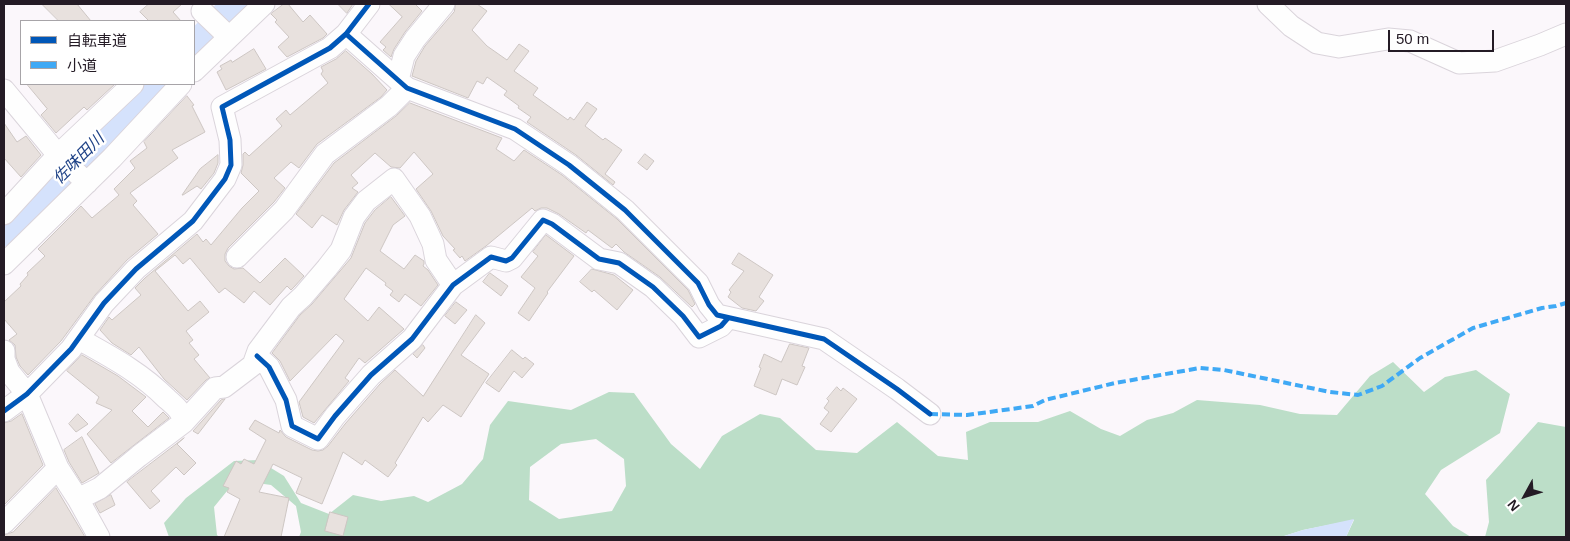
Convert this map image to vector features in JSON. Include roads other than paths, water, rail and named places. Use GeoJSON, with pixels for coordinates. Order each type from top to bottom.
{"type":"FeatureCollection","features":[{"type":"Feature","properties":{"kind":"street"},"geometry":{"type":"LineString","coordinates":[[195,70],[227,36],[264,4]]}},
{"type":"Feature","properties":{"kind":"street"},"geometry":{"type":"LineString","coordinates":[[4,411],[27,394],[79,339],[104,303],[136,269],[194,221],[225,179],[231,165],[230,140],[222,107],[330,48],[346,34],[370,4]]}},
{"type":"Feature","properties":{"kind":"street"},"geometry":{"type":"LineString","coordinates":[[237,257],[284,210],[325,154],[389,106],[403,84],[404,56],[415,39],[444,4]]}},
{"type":"Feature","properties":{"kind":"street"},"geometry":{"type":"LineString","coordinates":[[1268,4],[1291,26],[1317,42],[1340,47],[1388,39],[1410,41],[1459,63],[1495,61],[1566,34]]}},
{"type":"Feature","properties":{"kind":"street"},"geometry":{"type":"LineString","coordinates":[[203,12],[227,36]]}},
{"type":"Feature","properties":{"kind":"street"},"geometry":{"type":"LineString","coordinates":[[346,34],[403,84],[515,128],[569,165],[624,210],[698,284],[709,305],[717,315],[824,339],[930,414]]}},
{"type":"Feature","properties":{"kind":"street"},"geometry":{"type":"LineString","coordinates":[[4,214],[132,85]]}},
{"type":"Feature","properties":{"kind":"street"},"geometry":{"type":"LineString","coordinates":[[4,264],[84,180],[112,158],[180,85]]}},
{"type":"Feature","properties":{"kind":"street"},"geometry":{"type":"LineString","coordinates":[[4,90],[59,157],[84,180]]}},
{"type":"Feature","properties":{"kind":"street"},"geometry":{"type":"LineString","coordinates":[[78,498],[100,488],[184,422],[215,388],[224,387],[253,365],[258,351],[291,307],[321,275],[340,250],[354,217],[366,201],[394,179],[420,216],[433,244],[436,260],[453,286]]}},
{"type":"Feature","properties":{"kind":"street"},"geometry":{"type":"LineString","coordinates":[[257,356],[269,367],[286,400],[292,426],[318,439],[335,416],[371,375],[412,339],[453,286],[491,257],[506,261],[512,258],[543,220],[552,224],[599,259],[619,263],[653,287],[683,316],[699,337],[721,326],[728,318]]}},
{"type":"Feature","properties":{"kind":"street"},"geometry":{"type":"LineString","coordinates":[[79,339],[152,384],[182,413],[184,422]]}},
{"type":"Feature","properties":{"kind":"street"},"geometry":{"type":"LineString","coordinates":[[4,351],[4,359],[9,372],[27,394],[58,468],[78,498],[99,537]]}},
{"type":"Feature","properties":{"kind":"street"},"geometry":{"type":"LineString","coordinates":[[4,523],[58,468]]}},
{"type":"Feature","properties":{"kind":"water"},"geometry":{"type":"Polygon","coordinates":[[[1354,519],[1346,537],[1281,537],[1303,530],[1354,519]]]}},
{"type":"Feature","properties":{"kind":"waterway","name":"佐味田川"},"geometry":{"type":"LineString","coordinates":[[195,43],[234,4]]}},
{"type":"Feature","properties":{"kind":"waterway","name":"佐味田川"},"geometry":{"type":"LineString","coordinates":[[4,234],[153,85]]}}]}
